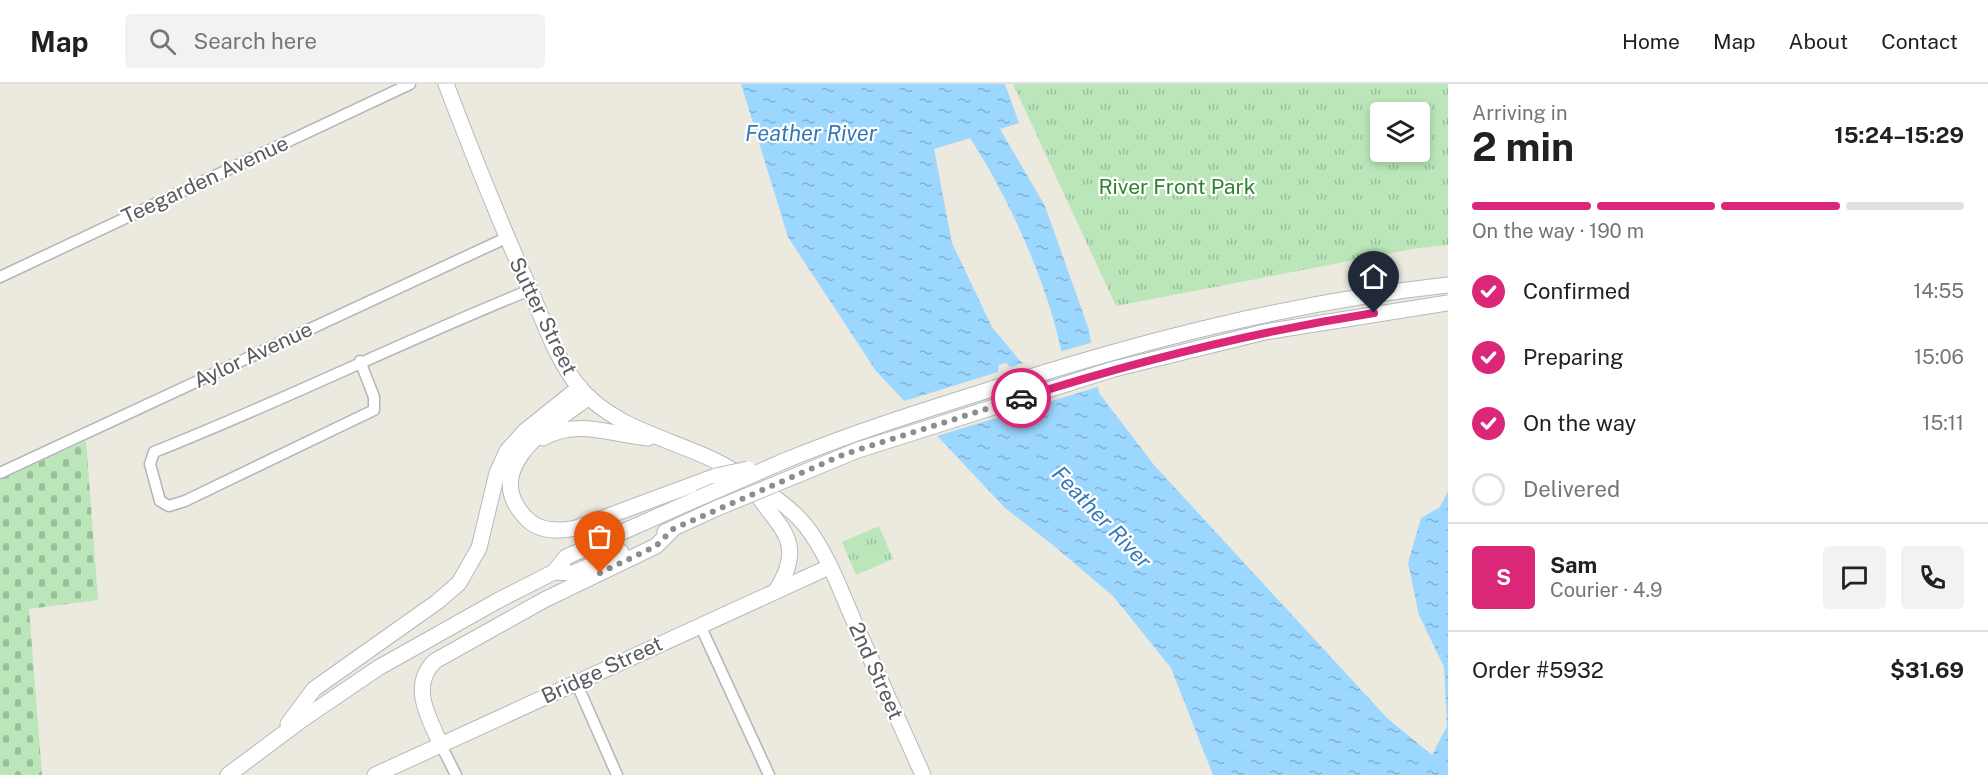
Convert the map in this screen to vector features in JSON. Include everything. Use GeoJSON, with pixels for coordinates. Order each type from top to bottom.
{"type":"FeatureCollection","features":[{"type":"Feature","properties":{"kind":"main road","name":"Sutter Street"},"geometry":{"type":"LineString","coordinates":[[446,84],[506,238],[560,358],[584,392],[629,425],[711,458],[749,480],[795,515],[814,538],[829,567]]}},
{"type":"Feature","properties":{"kind":"main road"},"geometry":{"type":"LineString","coordinates":[[228,775],[279,736],[401,655],[554,572],[566,557],[784,461],[863,430],[1160,338],[1314,304],[1448,285]]}},
{"type":"Feature","properties":{"kind":"main road"},"geometry":{"type":"LineString","coordinates":[[554,572],[573,573],[715,509],[852,452],[1121,367],[1281,328],[1448,303]]}},
{"type":"Feature","properties":{"kind":"main road"},"geometry":{"type":"LineString","coordinates":[[584,392],[540,432],[519,456],[513,469],[512,488],[519,510],[532,524],[544,529],[560,531],[576,528],[716,476],[784,461]]}},
{"type":"Feature","properties":{"kind":"main road"},"geometry":{"type":"LineString","coordinates":[[279,736],[314,689],[437,602],[459,583],[479,548],[497,473],[507,451],[525,431],[584,392]]}},
{"type":"Feature","properties":{"kind":"main road"},"geometry":{"type":"LineString","coordinates":[[535,440],[564,429],[581,428],[622,436],[668,440]]}},
{"type":"Feature","properties":{"kind":"main road"},"geometry":{"type":"LineString","coordinates":[[749,480],[763,507],[784,528],[789,543],[788,567],[776,591]]}},
{"type":"Feature","properties":{"kind":"main road"},"geometry":{"type":"LineString","coordinates":[[441,745],[422,693],[425,674],[435,661],[544,600],[656,546],[673,529]]}},
{"type":"Feature","properties":{"kind":"main road","name":"Bridge Street"},"geometry":{"type":"LineString","coordinates":[[375,775],[829,567]]}},
{"type":"Feature","properties":{"kind":"main road","name":"2nd Street"},"geometry":{"type":"LineString","coordinates":[[829,567],[923,775]]}},
{"type":"Feature","properties":{"kind":"street","name":"Teegarden Avenue"},"geometry":{"type":"LineString","coordinates":[[0,277],[410,84]]}},
{"type":"Feature","properties":{"kind":"street","name":"Aylor Avenue"},"geometry":{"type":"LineString","coordinates":[[0,473],[506,238]]}},
{"type":"Feature","properties":{"kind":"street"},"geometry":{"type":"LineString","coordinates":[[360,361],[374,397],[374,410],[185,501],[169,506],[160,501],[150,464],[154,452],[204,433],[360,361],[530,291]]}},
{"type":"Feature","properties":{"kind":"street"},"geometry":{"type":"LineString","coordinates":[[700,625],[769,775]]}},
{"type":"Feature","properties":{"kind":"street"},"geometry":{"type":"LineString","coordinates":[[576,682],[617,775]]}},
{"type":"Feature","properties":{"kind":"street"},"geometry":{"type":"LineString","coordinates":[[441,745],[456,775]]}},
{"type":"Feature","properties":{"kind":"green space","name":"River Front Park"},"geometry":{"type":"Polygon","coordinates":[[[1013,84],[1448,84],[1448,245],[1412,249],[1116,306],[1013,84]]]}},
{"type":"Feature","properties":{"kind":"green space"},"geometry":{"type":"Polygon","coordinates":[[[86,441],[98,600],[29,609],[42,775],[0,775],[0,480],[86,441]]]}},
{"type":"Feature","properties":{"kind":"green space"},"geometry":{"type":"Polygon","coordinates":[[[879,526],[893,559],[856,575],[842,542],[879,526]]]}},
{"type":"Feature","properties":{"kind":"water","name":"Feather River"},"geometry":{"type":"Polygon","coordinates":[[[741,84],[1005,84],[1019,123],[1000,129],[1045,206],[1089,330],[1099,393],[1154,465],[1387,718],[1432,755],[1447,726],[1444,667],[1419,615],[1408,563],[1421,518],[1440,507],[1448,491],[1448,775],[1213,775],[1171,668],[1114,597],[1005,508],[876,371],[788,237],[741,84]],[[970,138],[934,149],[952,243],[992,327],[1020,361],[1045,377],[1064,365],[1050,308],[1027,247],[985,162],[970,138]]]}},
{"type":"Feature","properties":{"kind":"pier"},"geometry":{"type":"Polygon","coordinates":[[[1094,342],[1101,386],[934,437],[901,402],[998,372],[999,365],[1006,363],[1010,367],[1027,362],[1046,374],[1061,364],[1059,352],[1094,342]]]}},
{"type":"Feature","properties":{"kind":"way so far"},"geometry":{"type":"LineString","coordinates":[[600,573],[656,546],[673,529],[810,468],[845,454],[1021,398]]}},
{"type":"Feature","properties":{"kind":"route"},"geometry":{"type":"LineString","coordinates":[[1021,398],[1187,349],[1264,332],[1374,313]]}}]}
